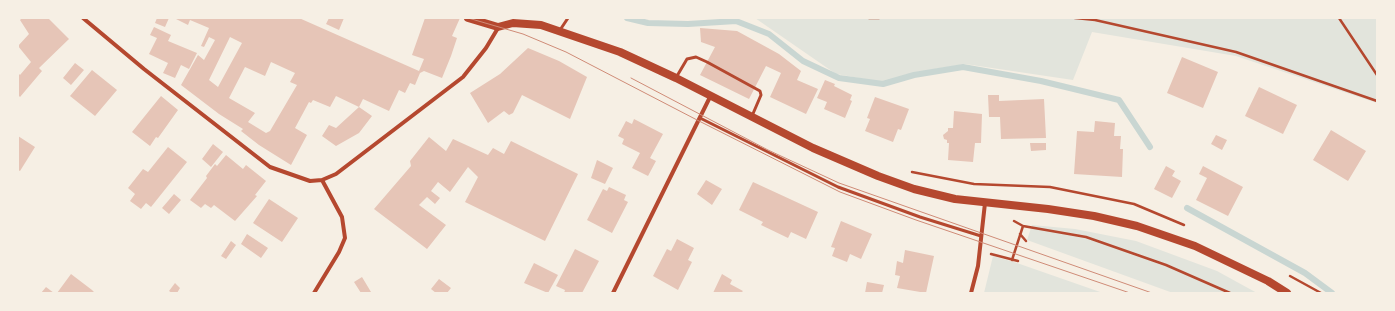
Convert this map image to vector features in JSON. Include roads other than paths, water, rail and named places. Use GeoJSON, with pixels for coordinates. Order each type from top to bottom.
{"type":"FeatureCollection","features":[{"type":"Feature","properties":{"kind":"main road"},"geometry":{"type":"LineString","coordinates":[[468,18],[482,20],[498,27],[513,23],[540,25],[620,52],[711,95],[813,148],[878,176],[914,189],[948,198],[1048,209],[1094,216],[1137,226],[1195,246],[1268,281],[1287,293]]}},
{"type":"Feature","properties":{"kind":"street"},"geometry":{"type":"LineString","coordinates":[[83,18],[144,69],[270,167],[310,181],[322,180],[336,174],[355,161],[463,77],[486,48],[498,27]]}},
{"type":"Feature","properties":{"kind":"street"},"geometry":{"type":"LineString","coordinates":[[613,293],[711,95]]}},
{"type":"Feature","properties":{"kind":"street"},"geometry":{"type":"LineString","coordinates":[[314,293],[339,252],[345,238],[342,217],[322,180]]}},
{"type":"Feature","properties":{"kind":"street"},"geometry":{"type":"LineString","coordinates":[[971,293],[978,266],[985,203]]}},
{"type":"Feature","properties":{"kind":"lane"},"geometry":{"type":"LineString","coordinates":[[559,31],[568,18]]}},
{"type":"Feature","properties":{"kind":"lane"},"geometry":{"type":"LineString","coordinates":[[676,78],[687,59],[696,57],[707,62],[760,91],[761,95],[752,116]]}},
{"type":"Feature","properties":{"kind":"lane"},"geometry":{"type":"LineString","coordinates":[[700,118],[838,187],[920,217],[981,236]]}},
{"type":"Feature","properties":{"kind":"waterway"},"geometry":{"type":"LineString","coordinates":[[627,18],[648,23],[688,24],[736,21],[769,34],[803,61],[839,78],[883,84],[914,75],[963,67],[1041,81],[1119,100],[1150,147]]}},
{"type":"Feature","properties":{"kind":"waterway"},"geometry":{"type":"LineString","coordinates":[[1187,208],[1305,273],[1332,293]]}},
{"type":"Feature","properties":{"kind":"tram line"},"geometry":{"type":"LineString","coordinates":[[468,18],[523,34],[566,52],[840,192],[916,220],[1130,293]]}},
{"type":"Feature","properties":{"kind":"tram line"},"geometry":{"type":"LineString","coordinates":[[631,78],[768,150],[839,183],[1152,293]]}}]}
